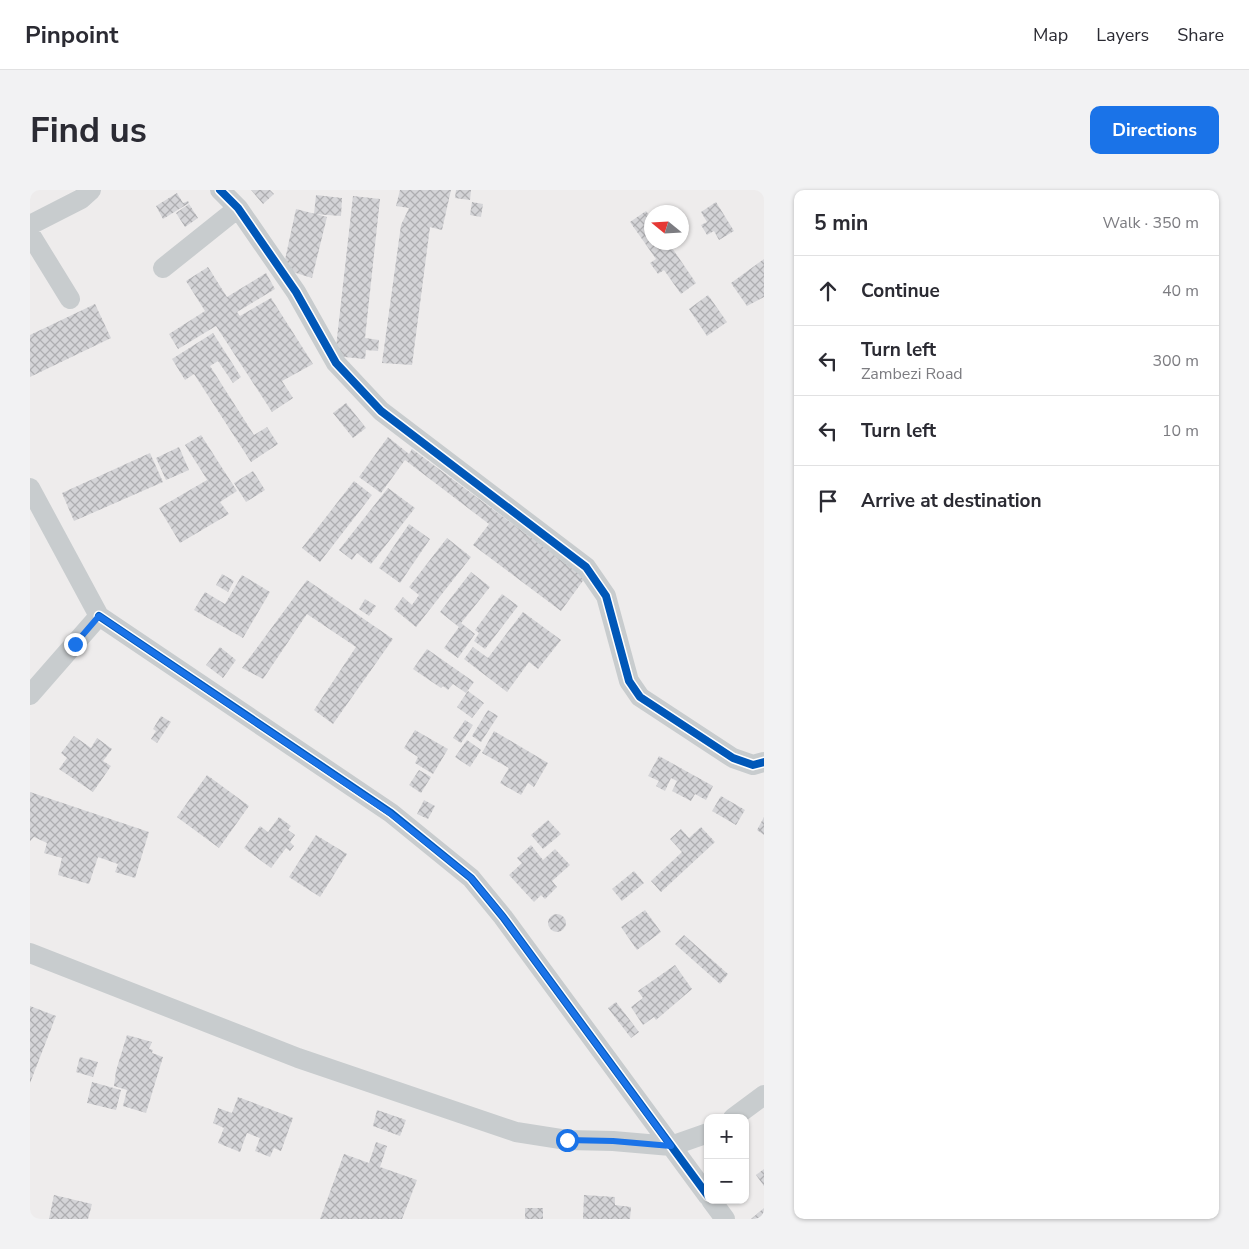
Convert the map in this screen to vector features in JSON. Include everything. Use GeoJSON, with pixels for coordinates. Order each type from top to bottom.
{"type":"FeatureCollection","features":[{"type":"Feature","properties":{"kind":"street"},"geometry":{"type":"LineString","coordinates":[[30,225],[81,199],[91,190]]}},
{"type":"Feature","properties":{"kind":"street"},"geometry":{"type":"LineString","coordinates":[[220,190],[238,208],[296,292],[336,363],[381,411],[586,567],[606,596],[629,680],[640,697],[733,758],[753,764],[764,762]]}},
{"type":"Feature","properties":{"kind":"street"},"geometry":{"type":"LineString","coordinates":[[163,268],[238,208]]}},
{"type":"Feature","properties":{"kind":"street"},"geometry":{"type":"LineString","coordinates":[[30,234],[70,299]]}},
{"type":"Feature","properties":{"kind":"street"},"geometry":{"type":"LineString","coordinates":[[30,488],[99,616],[390,813],[471,878],[503,917],[704,1191]]}},
{"type":"Feature","properties":{"kind":"street"},"geometry":{"type":"LineString","coordinates":[[30,695],[99,616]]}},
{"type":"Feature","properties":{"kind":"street"},"geometry":{"type":"LineString","coordinates":[[30,953],[298,1058],[516,1132],[567,1140],[613,1141],[671,1146],[704,1135]]}},
{"type":"Feature","properties":{"kind":"street"},"geometry":{"type":"LineString","coordinates":[[738,1114],[764,1095]]}},
{"type":"Feature","properties":{"kind":"street"},"geometry":{"type":"LineString","coordinates":[[714,1204],[725,1219]]}},
{"type":"Feature","properties":{"kind":"building"},"geometry":{"type":"Polygon","coordinates":[[[251,190],[270,190],[274,194],[263,204],[251,190]]]}},
{"type":"Feature","properties":{"kind":"building"},"geometry":{"type":"Polygon","coordinates":[[[400,190],[451,190],[442,230],[430,227],[412,365],[382,363],[401,225],[409,208],[396,206],[400,190]]]}},
{"type":"Feature","properties":{"kind":"building"},"geometry":{"type":"Polygon","coordinates":[[[456,190],[471,190],[470,200],[455,198],[456,190]]]}},
{"type":"Feature","properties":{"kind":"building"},"geometry":{"type":"Polygon","coordinates":[[[177,193],[183,203],[188,201],[189,203],[163,219],[156,206],[177,193]]]}},
{"type":"Feature","properties":{"kind":"building"},"geometry":{"type":"Polygon","coordinates":[[[316,195],[342,198],[341,216],[314,214],[316,195]]]}},
{"type":"Feature","properties":{"kind":"building"},"geometry":{"type":"Polygon","coordinates":[[[353,196],[380,199],[365,338],[379,340],[378,351],[366,350],[365,359],[335,356],[353,196]]]}},
{"type":"Feature","properties":{"kind":"building"},"geometry":{"type":"Polygon","coordinates":[[[472,202],[483,204],[481,217],[470,215],[472,202]]]}},
{"type":"Feature","properties":{"kind":"building"},"geometry":{"type":"Polygon","coordinates":[[[716,202],[734,231],[719,240],[714,231],[707,235],[701,225],[707,222],[701,212],[716,202]]]}},
{"type":"Feature","properties":{"kind":"building"},"geometry":{"type":"Polygon","coordinates":[[[189,204],[198,218],[185,227],[176,213],[189,204]]]}},
{"type":"Feature","properties":{"kind":"building"},"geometry":{"type":"Polygon","coordinates":[[[296,209],[327,217],[312,278],[283,269],[296,209]]]}},
{"type":"Feature","properties":{"kind":"building"},"geometry":{"type":"Polygon","coordinates":[[[644,212],[644,242],[630,222],[644,212]]]}},
{"type":"Feature","properties":{"kind":"building"},"geometry":{"type":"Polygon","coordinates":[[[650,250],[673,250],[696,283],[681,294],[664,270],[658,274],[650,263],[656,259],[650,250]]]}},
{"type":"Feature","properties":{"kind":"building"},"geometry":{"type":"Polygon","coordinates":[[[764,259],[764,297],[747,306],[731,283],[764,259]]]}},
{"type":"Feature","properties":{"kind":"building"},"geometry":{"type":"Polygon","coordinates":[[[208,267],[227,297],[266,273],[275,289],[237,312],[240,316],[271,298],[313,364],[282,381],[293,398],[272,412],[216,326],[178,349],[169,334],[205,311],[186,281],[208,267]]]}},
{"type":"Feature","properties":{"kind":"building"},"geometry":{"type":"Polygon","coordinates":[[[708,295],[727,322],[707,336],[689,309],[708,295]]]}},
{"type":"Feature","properties":{"kind":"building"},"geometry":{"type":"Polygon","coordinates":[[[95,304],[111,338],[30,377],[30,335],[95,304]]]}},
{"type":"Feature","properties":{"kind":"building"},"geometry":{"type":"Polygon","coordinates":[[[213,333],[241,377],[233,383],[218,361],[210,366],[254,435],[267,427],[278,444],[251,462],[194,374],[185,380],[172,359],[213,333]]]}},
{"type":"Feature","properties":{"kind":"building"},"geometry":{"type":"Polygon","coordinates":[[[346,403],[366,428],[353,438],[333,413],[346,403]]]}},
{"type":"Feature","properties":{"kind":"building"},"geometry":{"type":"Polygon","coordinates":[[[201,435],[237,491],[220,502],[229,514],[180,543],[159,508],[207,480],[215,492],[185,445],[201,435]]]}},
{"type":"Feature","properties":{"kind":"building"},"geometry":{"type":"Polygon","coordinates":[[[388,437],[409,454],[412,449],[585,578],[561,611],[473,545],[489,524],[405,460],[381,493],[359,477],[388,437]]]}},
{"type":"Feature","properties":{"kind":"building"},"geometry":{"type":"Polygon","coordinates":[[[179,447],[189,470],[166,480],[156,458],[179,447]]]}},
{"type":"Feature","properties":{"kind":"building"},"geometry":{"type":"Polygon","coordinates":[[[150,453],[163,482],[74,521],[62,493],[150,453]]]}},
{"type":"Feature","properties":{"kind":"building"},"geometry":{"type":"Polygon","coordinates":[[[253,471],[265,490],[246,502],[234,483],[253,471]]]}},
{"type":"Feature","properties":{"kind":"building"},"geometry":{"type":"Polygon","coordinates":[[[354,481],[372,495],[320,562],[302,548],[354,481]]]}},
{"type":"Feature","properties":{"kind":"building"},"geometry":{"type":"Polygon","coordinates":[[[388,488],[415,508],[371,564],[357,553],[352,560],[339,550],[388,488]]]}},
{"type":"Feature","properties":{"kind":"building"},"geometry":{"type":"Polygon","coordinates":[[[409,524],[430,539],[400,583],[379,568],[409,524]]]}},
{"type":"Feature","properties":{"kind":"building"},"geometry":{"type":"Polygon","coordinates":[[[447,538],[471,557],[416,627],[394,609],[403,597],[412,605],[419,595],[409,587],[447,538]]]}},
{"type":"Feature","properties":{"kind":"building"},"geometry":{"type":"Polygon","coordinates":[[[471,572],[490,587],[461,623],[475,634],[458,658],[444,648],[459,627],[440,612],[471,572]]]}},
{"type":"Feature","properties":{"kind":"building"},"geometry":{"type":"Polygon","coordinates":[[[222,574],[234,581],[228,592],[216,585],[222,574]]]}},
{"type":"Feature","properties":{"kind":"building"},"geometry":{"type":"Polygon","coordinates":[[[242,575],[270,592],[243,638],[194,610],[205,592],[225,604],[242,575]]]}},
{"type":"Feature","properties":{"kind":"building"},"geometry":{"type":"Polygon","coordinates":[[[307,580],[393,639],[333,724],[314,710],[356,647],[307,614],[263,679],[242,668],[307,580]]]}},
{"type":"Feature","properties":{"kind":"building"},"geometry":{"type":"Polygon","coordinates":[[[502,594],[518,606],[485,649],[474,641],[479,633],[475,630],[502,594]]]}},
{"type":"Feature","properties":{"kind":"building"},"geometry":{"type":"Polygon","coordinates":[[[365,599],[376,606],[369,616],[359,609],[365,599]]]}},
{"type":"Feature","properties":{"kind":"building"},"geometry":{"type":"Polygon","coordinates":[[[523,612],[561,640],[538,669],[529,662],[507,692],[464,659],[473,647],[488,658],[523,612]]]}},
{"type":"Feature","properties":{"kind":"building"},"geometry":{"type":"Polygon","coordinates":[[[220,647],[236,660],[223,678],[206,665],[220,647]]]}},
{"type":"Feature","properties":{"kind":"building"},"geometry":{"type":"Polygon","coordinates":[[[427,649],[474,682],[466,693],[453,684],[448,690],[443,686],[441,688],[413,669],[427,649]]]}},
{"type":"Feature","properties":{"kind":"building"},"geometry":{"type":"Polygon","coordinates":[[[468,691],[484,703],[472,718],[457,707],[468,691]]]}},
{"type":"Feature","properties":{"kind":"building"},"geometry":{"type":"Polygon","coordinates":[[[488,710],[498,716],[481,742],[472,736],[488,710]]]}},
{"type":"Feature","properties":{"kind":"building"},"geometry":{"type":"Polygon","coordinates":[[[161,716],[171,722],[157,743],[151,739],[156,731],[153,729],[161,716]]]}},
{"type":"Feature","properties":{"kind":"building"},"geometry":{"type":"Polygon","coordinates":[[[465,720],[473,725],[461,743],[453,738],[465,720]]]}},
{"type":"Feature","properties":{"kind":"building"},"geometry":{"type":"Polygon","coordinates":[[[415,730],[448,749],[433,774],[415,763],[418,757],[404,748],[415,730]]]}},
{"type":"Feature","properties":{"kind":"building"},"geometry":{"type":"Polygon","coordinates":[[[494,731],[548,763],[534,787],[528,783],[521,795],[500,783],[509,768],[482,753],[494,731]]]}},
{"type":"Feature","properties":{"kind":"building"},"geometry":{"type":"Polygon","coordinates":[[[74,736],[91,748],[97,738],[112,749],[103,761],[111,766],[93,792],[59,769],[67,758],[61,753],[74,736]]]}},
{"type":"Feature","properties":{"kind":"building"},"geometry":{"type":"Polygon","coordinates":[[[467,740],[481,750],[470,767],[455,757],[467,740]]]}},
{"type":"Feature","properties":{"kind":"building"},"geometry":{"type":"Polygon","coordinates":[[[659,756],[713,786],[706,800],[695,794],[691,801],[672,791],[677,781],[671,778],[665,791],[656,786],[659,781],[648,776],[659,756]]]}},
{"type":"Feature","properties":{"kind":"building"},"geometry":{"type":"Polygon","coordinates":[[[419,770],[431,777],[421,793],[409,785],[419,770]]]}},
{"type":"Feature","properties":{"kind":"building"},"geometry":{"type":"Polygon","coordinates":[[[207,775],[249,806],[219,848],[177,817],[207,775]]]}},
{"type":"Feature","properties":{"kind":"building"},"geometry":{"type":"Polygon","coordinates":[[[30,792],[149,832],[135,878],[115,872],[118,864],[98,857],[89,884],[58,875],[62,858],[44,853],[47,843],[34,837],[30,841],[30,792]]]}},
{"type":"Feature","properties":{"kind":"building"},"geometry":{"type":"Polygon","coordinates":[[[721,796],[745,810],[736,825],[712,811],[721,796]]]}},
{"type":"Feature","properties":{"kind":"building"},"geometry":{"type":"Polygon","coordinates":[[[424,800],[435,806],[428,819],[417,814],[424,800]]]}},
{"type":"Feature","properties":{"kind":"building"},"geometry":{"type":"Polygon","coordinates":[[[279,817],[291,826],[288,830],[295,835],[290,842],[294,846],[290,851],[286,848],[271,868],[244,848],[260,826],[268,832],[279,817]]]}},
{"type":"Feature","properties":{"kind":"building"},"geometry":{"type":"Polygon","coordinates":[[[764,817],[764,835],[757,830],[764,817]]]}},
{"type":"Feature","properties":{"kind":"building"},"geometry":{"type":"Polygon","coordinates":[[[548,820],[561,834],[543,849],[531,835],[548,820]]]}},
{"type":"Feature","properties":{"kind":"building"},"geometry":{"type":"Polygon","coordinates":[[[701,827],[715,842],[661,892],[651,881],[682,852],[670,839],[681,829],[689,838],[701,827]]]}},
{"type":"Feature","properties":{"kind":"building"},"geometry":{"type":"Polygon","coordinates":[[[316,835],[347,854],[320,897],[289,877],[316,835]]]}},
{"type":"Feature","properties":{"kind":"building"},"geometry":{"type":"Polygon","coordinates":[[[531,845],[543,860],[555,849],[570,865],[552,881],[557,887],[545,899],[541,895],[534,902],[509,875],[522,863],[517,858],[531,845]]]}},
{"type":"Feature","properties":{"kind":"building"},"geometry":{"type":"Polygon","coordinates":[[[634,871],[644,883],[622,901],[612,889],[634,871]]]}},
{"type":"Feature","properties":{"kind":"building"},"geometry":{"type":"Polygon","coordinates":[[[645,910],[661,932],[637,950],[621,927],[645,910]]]}},
{"type":"Feature","properties":{"kind":"building"},"geometry":{"type":"Polygon","coordinates":[[[557,914],[563,917],[566,923],[563,929],[557,932],[551,929],[548,923],[551,917],[557,914]]]}},
{"type":"Feature","properties":{"kind":"building"},"geometry":{"type":"Polygon","coordinates":[[[684,935],[728,974],[720,984],[675,944],[684,935]]]}},
{"type":"Feature","properties":{"kind":"building"},"geometry":{"type":"Polygon","coordinates":[[[675,965],[692,989],[656,1020],[654,1017],[643,1025],[631,1007],[643,998],[638,991],[675,965]]]}},
{"type":"Feature","properties":{"kind":"building"},"geometry":{"type":"Polygon","coordinates":[[[616,1002],[639,1032],[631,1038],[608,1008],[616,1002]]]}},
{"type":"Feature","properties":{"kind":"building"},"geometry":{"type":"Polygon","coordinates":[[[30,1006],[56,1016],[30,1083],[30,1006]]]}},
{"type":"Feature","properties":{"kind":"building"},"geometry":{"type":"Polygon","coordinates":[[[127,1035],[152,1042],[149,1049],[153,1050],[152,1053],[163,1057],[146,1113],[123,1106],[127,1090],[114,1086],[116,1071],[127,1035]]]}},
{"type":"Feature","properties":{"kind":"building"},"geometry":{"type":"Polygon","coordinates":[[[80,1057],[98,1062],[93,1077],[76,1072],[80,1057]]]}},
{"type":"Feature","properties":{"kind":"building"},"geometry":{"type":"Polygon","coordinates":[[[92,1082],[121,1090],[116,1110],[87,1103],[92,1082]]]}},
{"type":"Feature","properties":{"kind":"building"},"geometry":{"type":"Polygon","coordinates":[[[238,1097],[293,1118],[281,1151],[274,1148],[270,1157],[255,1151],[260,1138],[247,1133],[240,1152],[218,1143],[224,1128],[213,1123],[218,1108],[232,1113],[238,1097]]]}},
{"type":"Feature","properties":{"kind":"building"},"geometry":{"type":"Polygon","coordinates":[[[377,1110],[406,1120],[400,1136],[373,1126],[377,1110]]]}},
{"type":"Feature","properties":{"kind":"building"},"geometry":{"type":"Polygon","coordinates":[[[376,1142],[387,1146],[380,1167],[417,1180],[402,1219],[320,1219],[344,1154],[369,1163],[376,1142]]]}},
{"type":"Feature","properties":{"kind":"building"},"geometry":{"type":"Polygon","coordinates":[[[764,1169],[764,1186],[756,1175],[764,1169]]]}},
{"type":"Feature","properties":{"kind":"building"},"geometry":{"type":"Polygon","coordinates":[[[54,1195],[92,1204],[88,1219],[49,1219],[54,1195]]]}},
{"type":"Feature","properties":{"kind":"building"},"geometry":{"type":"Polygon","coordinates":[[[584,1195],[615,1197],[615,1205],[631,1207],[630,1219],[583,1219],[584,1195]]]}},
{"type":"Feature","properties":{"kind":"building"},"geometry":{"type":"Polygon","coordinates":[[[525,1208],[543,1208],[543,1219],[525,1219],[525,1208]]]}},
{"type":"Feature","properties":{"kind":"building"},"geometry":{"type":"Polygon","coordinates":[[[764,1208],[764,1219],[751,1219],[764,1208]]]}},
{"type":"Feature","properties":{"kind":"cycle path"},"geometry":{"type":"LineString","coordinates":[[220,190],[238,208],[296,292],[336,363],[381,411],[586,567],[606,596],[629,681],[640,697],[733,758],[753,765],[764,762]]}},
{"type":"Feature","properties":{"kind":"cycle path"},"geometry":{"type":"LineString","coordinates":[[99,616],[391,813],[471,878],[503,917],[704,1191]]}},
{"type":"Feature","properties":{"kind":"route"},"geometry":{"type":"LineString","coordinates":[[75,644],[99,616],[390,813],[430,843],[471,878],[503,917],[671,1146],[613,1141],[567,1140]]}}]}
